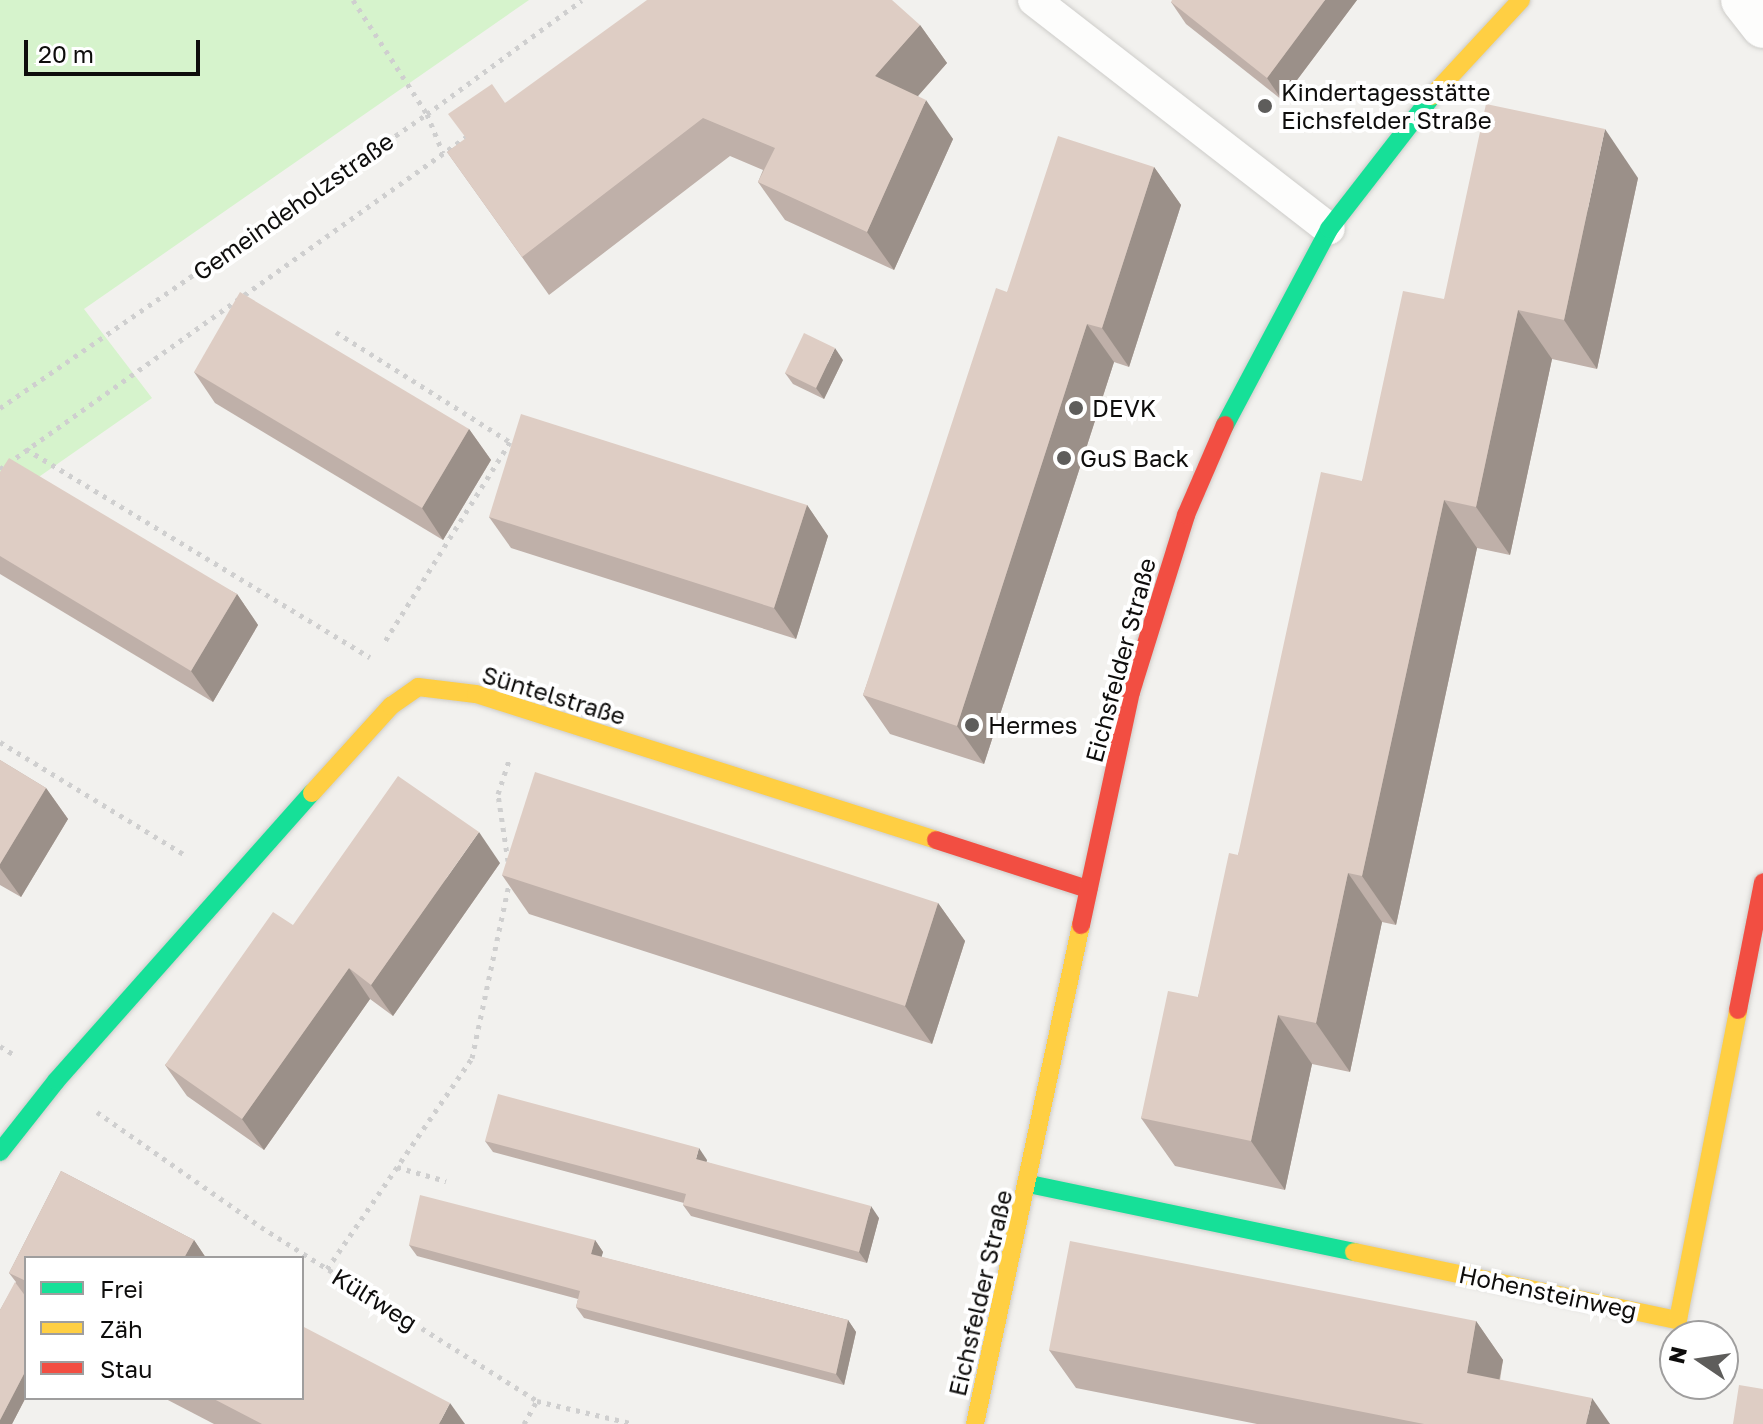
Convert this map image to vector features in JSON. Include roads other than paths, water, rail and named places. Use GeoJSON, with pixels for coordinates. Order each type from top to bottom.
{"type":"FeatureCollection","features":[{"type":"Feature","properties":{"kind":"street","name":"Eichsfelder Straße"},"geometry":{"type":"LineString","coordinates":[[975,1424],[1029,1184],[1131,692],[1186,515],[1241,387],[1329,229],[1441,85],[1521,0]]}},
{"type":"Feature","properties":{"kind":"street"},"geometry":{"type":"LineString","coordinates":[[1743,0],[1763,26]]}},
{"type":"Feature","properties":{"kind":"street","name":"Süntelstraße"},"geometry":{"type":"LineString","coordinates":[[0,1152],[56,1081],[230,884],[391,706],[418,687],[476,694],[1088,889]]}},
{"type":"Feature","properties":{"kind":"street","name":"Hohensteinweg"},"geometry":{"type":"LineString","coordinates":[[1029,1184],[1678,1320],[1763,882]]}},
{"type":"Feature","properties":{"kind":"lane"},"geometry":{"type":"LineString","coordinates":[[1034,0],[1329,229]]}},
{"type":"Feature","properties":{"kind":"place","name":"Kindertagesstätte Eichsfelder Straße"},"geometry":{"type":"Point","coordinates":[1265,106]}},
{"type":"Feature","properties":{"kind":"place","name":"DEVK"},"geometry":{"type":"Point","coordinates":[1076,408]}},
{"type":"Feature","properties":{"kind":"place","name":"GuS Back"},"geometry":{"type":"Point","coordinates":[1064,458]}},
{"type":"Feature","properties":{"kind":"place","name":"Hermes"},"geometry":{"type":"Point","coordinates":[972,725]}}]}
